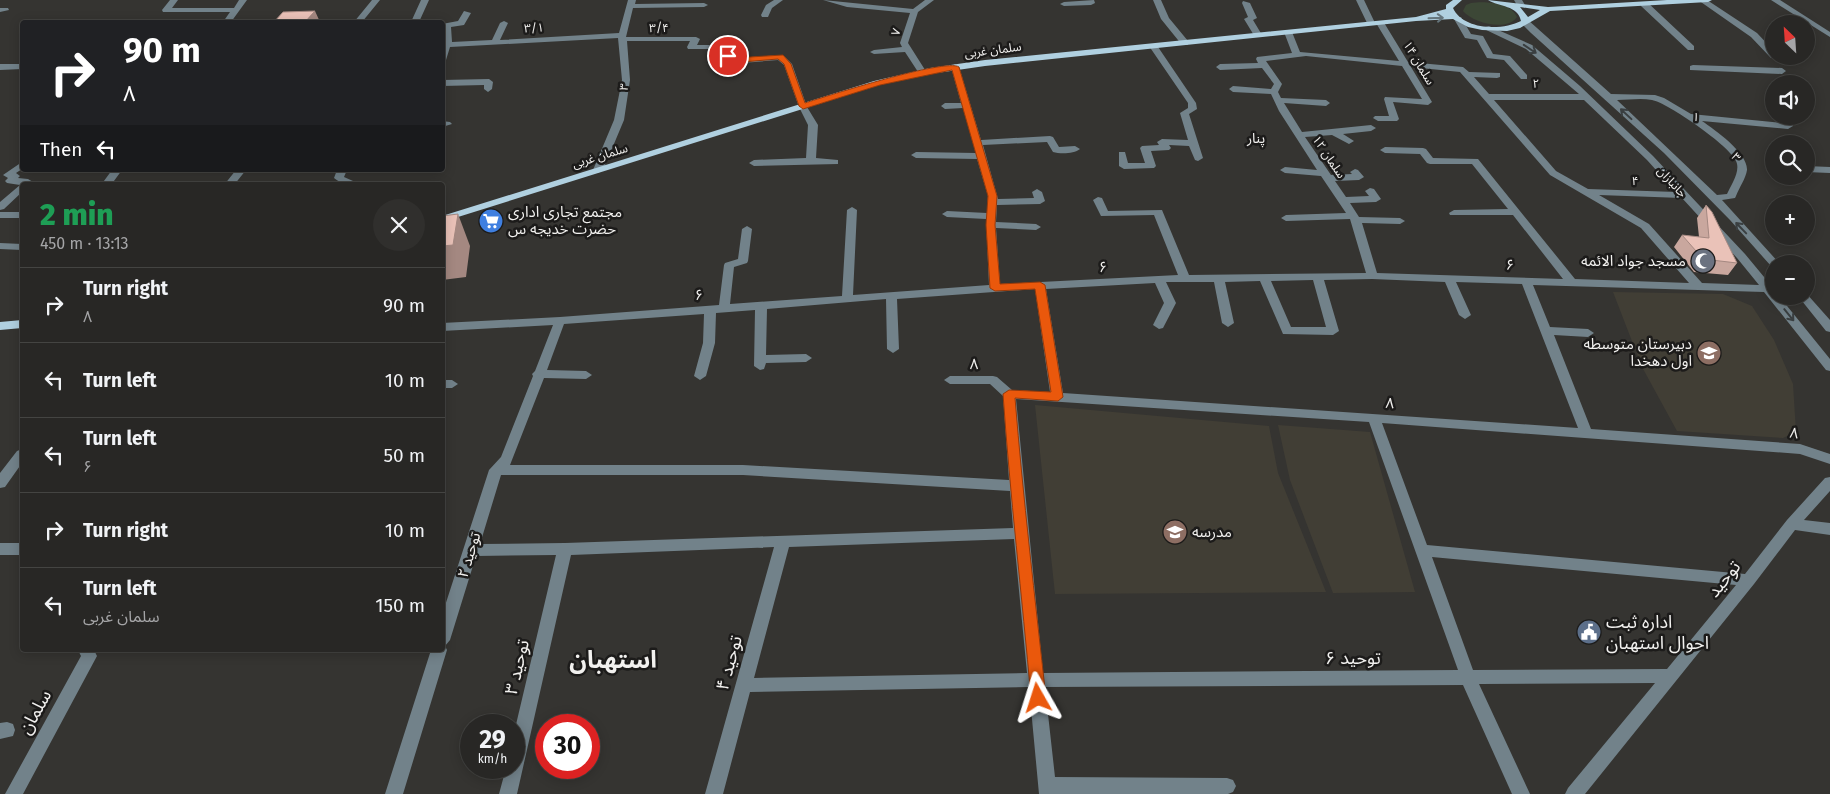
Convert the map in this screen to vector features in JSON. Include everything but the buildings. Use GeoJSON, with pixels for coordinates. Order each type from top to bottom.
{"type":"FeatureCollection","features":[{"type":"Feature","properties":{"kind":"main road"},"geometry":{"type":"LineString","coordinates":[[1492,0],[1548,9],[1708,0]]}},
{"type":"Feature","properties":{"kind":"main road"},"geometry":{"type":"LineString","coordinates":[[1453,1],[1449,7],[1454,16],[1486,28],[1511,29],[1520,26],[1548,9]]}},
{"type":"Feature","properties":{"kind":"main road"},"geometry":{"type":"LineString","coordinates":[[1502,2],[1520,11],[1526,21]]}},
{"type":"Feature","properties":{"kind":"main road","name":"سلمان غربی"},"geometry":{"type":"LineString","coordinates":[[445,218],[877,83],[923,72],[1153,46],[1454,16]]}},
{"type":"Feature","properties":{"kind":"main road"},"geometry":{"type":"LineString","coordinates":[[0,326],[20,324]]}},
{"type":"Feature","properties":{"kind":"street"},"geometry":{"type":"LineString","coordinates":[[174,0],[166,10],[236,10]]}},
{"type":"Feature","properties":{"kind":"street"},"geometry":{"type":"LineString","coordinates":[[228,20],[243,0]]}},
{"type":"Feature","properties":{"kind":"street"},"geometry":{"type":"LineString","coordinates":[[360,20],[376,0]]}},
{"type":"Feature","properties":{"kind":"street"},"geometry":{"type":"LineString","coordinates":[[415,20],[422,11],[425,0]]}},
{"type":"Feature","properties":{"kind":"street"},"geometry":{"type":"LineString","coordinates":[[765,15],[769,7],[779,0]]}},
{"type":"Feature","properties":{"kind":"street"},"geometry":{"type":"LineString","coordinates":[[827,0],[847,5],[916,11],[930,0]]}},
{"type":"Feature","properties":{"kind":"street"},"geometry":{"type":"LineString","coordinates":[[1064,4],[1091,3],[1090,0]]}},
{"type":"Feature","properties":{"kind":"street"},"geometry":{"type":"LineString","coordinates":[[1157,0],[1165,18],[1185,43]]}},
{"type":"Feature","properties":{"kind":"street","name":"سلمان ۱۴"},"geometry":{"type":"LineString","coordinates":[[1360,0],[1405,64],[1428,102],[1388,99],[1394,119],[1378,118]]}},
{"type":"Feature","properties":{"kind":"street"},"geometry":{"type":"LineString","coordinates":[[1702,0],[1754,36],[1765,47]]}},
{"type":"Feature","properties":{"kind":"street"},"geometry":{"type":"LineString","coordinates":[[1775,0],[1830,35]]}},
{"type":"Feature","properties":{"kind":"street"},"geometry":{"type":"LineString","coordinates":[[631,3],[704,5]]}},
{"type":"Feature","properties":{"kind":"street","name":"۳"},"geometry":{"type":"LineString","coordinates":[[598,170],[619,120],[626,80],[623,37],[631,3]]}},
{"type":"Feature","properties":{"kind":"street"},"geometry":{"type":"LineString","coordinates":[[1639,3],[1691,48]]}},
{"type":"Feature","properties":{"kind":"street"},"geometry":{"type":"LineString","coordinates":[[1246,4],[1253,18],[1248,20],[1258,35]]}},
{"type":"Feature","properties":{"kind":"street","name":"۷"},"geometry":{"type":"LineString","coordinates":[[916,11],[904,43],[923,72]]}},
{"type":"Feature","properties":{"kind":"street"},"geometry":{"type":"LineString","coordinates":[[445,51],[447,45],[445,25],[461,23],[467,13]]}},
{"type":"Feature","properties":{"kind":"street"},"geometry":{"type":"LineString","coordinates":[[1454,16],[1468,36],[1480,38],[1490,56],[1507,58],[1524,77]]}},
{"type":"Feature","properties":{"kind":"street","name":"جانبازان"},"geometry":{"type":"LineString","coordinates":[[1526,21],[1548,46],[1609,97],[1674,158],[1767,255]]}},
{"type":"Feature","properties":{"kind":"street"},"geometry":{"type":"LineString","coordinates":[[496,42],[504,23]]}},
{"type":"Feature","properties":{"kind":"street","name":"جانبازان"},"geometry":{"type":"LineString","coordinates":[[1486,28],[1529,47],[1585,96],[1650,158],[1765,284]]}},
{"type":"Feature","properties":{"kind":"street"},"geometry":{"type":"LineString","coordinates":[[1288,32],[1296,54]]}},
{"type":"Feature","properties":{"kind":"street","name":"۳/۴"},"geometry":{"type":"LineString","coordinates":[[623,37],[696,40],[691,47],[715,47],[714,55],[728,56],[730,60],[780,57],[788,64],[803,106]]}},
{"type":"Feature","properties":{"kind":"street","name":"۳/۱"},"geometry":{"type":"LineString","coordinates":[[447,45],[623,37]]}},
{"type":"Feature","properties":{"kind":"street"},"geometry":{"type":"LineString","coordinates":[[1153,46],[1192,103],[1193,110],[1184,113],[1198,158]]}},
{"type":"Feature","properties":{"kind":"street"},"geometry":{"type":"LineString","coordinates":[[874,52],[907,49]]}},
{"type":"Feature","properties":{"kind":"street"},"geometry":{"type":"LineString","coordinates":[[1220,67],[1262,62],[1296,54],[1354,58],[1463,70],[1553,173],[1645,226],[1698,286]]}},
{"type":"Feature","properties":{"kind":"street","name":"سلمان ۱۲"},"geometry":{"type":"LineString","coordinates":[[1262,62],[1278,84],[1276,96],[1299,135],[1355,218],[1372,276]]}},
{"type":"Feature","properties":{"kind":"street"},"geometry":{"type":"LineString","coordinates":[[1779,65],[1783,75]]}},
{"type":"Feature","properties":{"kind":"street"},"geometry":{"type":"LineString","coordinates":[[0,67],[20,67]]}},
{"type":"Feature","properties":{"kind":"street"},"geometry":{"type":"LineString","coordinates":[[956,67],[993,196],[991,221],[995,288]]}},
{"type":"Feature","properties":{"kind":"street"},"geometry":{"type":"LineString","coordinates":[[1693,68],[1782,71]]}},
{"type":"Feature","properties":{"kind":"street"},"geometry":{"type":"LineString","coordinates":[[1467,74],[1497,75]]}},
{"type":"Feature","properties":{"kind":"street"},"geometry":{"type":"LineString","coordinates":[[445,83],[489,82],[488,89]]}},
{"type":"Feature","properties":{"kind":"street"},"geometry":{"type":"LineString","coordinates":[[1233,89],[1326,103]]}},
{"type":"Feature","properties":{"kind":"street","name":"۲"},"geometry":{"type":"LineString","coordinates":[[1487,97],[1585,96]]}},
{"type":"Feature","properties":{"kind":"street","name":"۱"},"geometry":{"type":"LineString","coordinates":[[1609,97],[1652,97],[1661,100],[1689,117],[1765,120]]}},
{"type":"Feature","properties":{"kind":"street"},"geometry":{"type":"LineString","coordinates":[[945,106],[966,105]]}},
{"type":"Feature","properties":{"kind":"street"},"geometry":{"type":"LineString","coordinates":[[803,106],[813,125],[811,160]]}},
{"type":"Feature","properties":{"kind":"street","name":"۳"},"geometry":{"type":"LineString","coordinates":[[1689,117],[1697,120],[1716,135],[1741,160],[1742,171],[1731,196],[1714,199]]}},
{"type":"Feature","properties":{"kind":"street"},"geometry":{"type":"LineString","coordinates":[[1299,135],[1371,128]]}},
{"type":"Feature","properties":{"kind":"street"},"geometry":{"type":"LineString","coordinates":[[1335,133],[1349,141]]}},
{"type":"Feature","properties":{"kind":"street"},"geometry":{"type":"LineString","coordinates":[[977,143],[1050,139],[1056,150],[1075,149]]}},
{"type":"Feature","properties":{"kind":"street"},"geometry":{"type":"LineString","coordinates":[[1122,154],[1124,166],[1152,166],[1145,148],[1166,148],[1162,142],[1193,142]]}},
{"type":"Feature","properties":{"kind":"street"},"geometry":{"type":"LineString","coordinates":[[947,145],[949,156]]}},
{"type":"Feature","properties":{"kind":"street"},"geometry":{"type":"LineString","coordinates":[[1386,150],[1423,151],[1430,161],[1475,161],[1571,282]]}},
{"type":"Feature","properties":{"kind":"street"},"geometry":{"type":"LineString","coordinates":[[916,156],[981,156]]}},
{"type":"Feature","properties":{"kind":"street"},"geometry":{"type":"LineString","coordinates":[[754,163],[811,160],[835,162]]}},
{"type":"Feature","properties":{"kind":"street"},"geometry":{"type":"LineString","coordinates":[[20,166],[8,175],[15,176],[10,181],[28,182]]}},
{"type":"Feature","properties":{"kind":"street"},"geometry":{"type":"LineString","coordinates":[[1285,170],[1326,176],[1359,177],[1355,172]]}},
{"type":"Feature","properties":{"kind":"street"},"geometry":{"type":"LineString","coordinates":[[1815,170],[1830,170]]}},
{"type":"Feature","properties":{"kind":"street"},"geometry":{"type":"LineString","coordinates":[[231,182],[239,172]]}},
{"type":"Feature","properties":{"kind":"street"},"geometry":{"type":"LineString","coordinates":[[341,172],[339,178],[349,182]]}},
{"type":"Feature","properties":{"kind":"street"},"geometry":{"type":"LineString","coordinates":[[0,206],[20,189]]}},
{"type":"Feature","properties":{"kind":"street"},"geometry":{"type":"LineString","coordinates":[[1342,200],[1376,199],[1370,191]]}},
{"type":"Feature","properties":{"kind":"street"},"geometry":{"type":"LineString","coordinates":[[992,202],[1040,201],[1037,192]]}},
{"type":"Feature","properties":{"kind":"street","name":"۴"},"geometry":{"type":"LineString","coordinates":[[1586,192],[1684,195]]}},
{"type":"Feature","properties":{"kind":"street"},"geometry":{"type":"LineString","coordinates":[[1098,200],[1105,214],[1158,212],[1185,278]]}},
{"type":"Feature","properties":{"kind":"street"},"geometry":{"type":"LineString","coordinates":[[847,299],[852,210]]}},
{"type":"Feature","properties":{"kind":"street"},"geometry":{"type":"LineString","coordinates":[[1454,213],[1515,212]]}},
{"type":"Feature","properties":{"kind":"street"},"geometry":{"type":"LineString","coordinates":[[947,214],[1036,227]]}},
{"type":"Feature","properties":{"kind":"street"},"geometry":{"type":"LineString","coordinates":[[0,215],[20,215]]}},
{"type":"Feature","properties":{"kind":"street"},"geometry":{"type":"LineString","coordinates":[[1286,218],[1355,218],[1400,221]]}},
{"type":"Feature","properties":{"kind":"street"},"geometry":{"type":"LineString","coordinates":[[724,308],[729,265],[743,261],[747,229]]}},
{"type":"Feature","properties":{"kind":"street"},"geometry":{"type":"LineString","coordinates":[[0,246],[20,247]]}},
{"type":"Feature","properties":{"kind":"street"},"geometry":{"type":"LineString","coordinates":[[1741,256],[1765,259]]}},
{"type":"Feature","properties":{"kind":"street"},"geometry":{"type":"LineString","coordinates":[[1264,277],[1286,331],[1333,331],[1317,276]]}},
{"type":"Feature","properties":{"kind":"street","name":"۶"},"geometry":{"type":"LineString","coordinates":[[445,327],[560,321],[1040,285],[1185,278],[1372,276],[1765,288]]}},
{"type":"Feature","properties":{"kind":"street"},"geometry":{"type":"LineString","coordinates":[[1219,278],[1228,324]]}},
{"type":"Feature","properties":{"kind":"street"},"geometry":{"type":"LineString","coordinates":[[1449,278],[1465,315]]}},
{"type":"Feature","properties":{"kind":"street"},"geometry":{"type":"LineString","coordinates":[[1159,279],[1170,303],[1159,325]]}},
{"type":"Feature","properties":{"kind":"street"},"geometry":{"type":"LineString","coordinates":[[1526,280],[1586,434]]}},
{"type":"Feature","properties":{"kind":"street"},"geometry":{"type":"LineString","coordinates":[[1040,285],[1058,397]]}},
{"type":"Feature","properties":{"kind":"street"},"geometry":{"type":"LineString","coordinates":[[891,295],[893,349]]}},
{"type":"Feature","properties":{"kind":"street","name":"جانبازان"},"geometry":{"type":"LineString","coordinates":[[1781,305],[1830,367]]}},
{"type":"Feature","properties":{"kind":"street"},"geometry":{"type":"LineString","coordinates":[[1810,305],[1830,328]]}},
{"type":"Feature","properties":{"kind":"street"},"geometry":{"type":"LineString","coordinates":[[760,306],[760,363],[806,358]]}},
{"type":"Feature","properties":{"kind":"street"},"geometry":{"type":"LineString","coordinates":[[700,376],[709,343],[710,309]]}},
{"type":"Feature","properties":{"kind":"street"},"geometry":{"type":"LineString","coordinates":[[1813,309],[1830,311]]}},
{"type":"Feature","properties":{"kind":"street"},"geometry":{"type":"LineString","coordinates":[[560,321],[538,374],[586,376]]}},
{"type":"Feature","properties":{"kind":"street"},"geometry":{"type":"LineString","coordinates":[[1546,331],[1588,333]]}},
{"type":"Feature","properties":{"kind":"street","name":"توحید ۲"},"geometry":{"type":"LineString","coordinates":[[445,631],[496,470],[507,460],[538,374]]}},
{"type":"Feature","properties":{"kind":"street","name":"۸"},"geometry":{"type":"LineString","coordinates":[[950,380],[993,380],[1009,394],[1800,449],[1830,459]]}},
{"type":"Feature","properties":{"kind":"street"},"geometry":{"type":"LineString","coordinates":[[1009,394],[1016,486],[1048,789],[1227,786]]}},
{"type":"Feature","properties":{"kind":"street"},"geometry":{"type":"LineString","coordinates":[[1374,418],[1468,677],[1521,794]]}},
{"type":"Feature","properties":{"kind":"street"},"geometry":{"type":"LineString","coordinates":[[0,483],[20,457]]}},
{"type":"Feature","properties":{"kind":"street"},"geometry":{"type":"LineString","coordinates":[[496,470],[743,470],[1016,486]]}},
{"type":"Feature","properties":{"kind":"street","name":"توحید"},"geometry":{"type":"LineString","coordinates":[[1574,794],[1750,580],[1792,524],[1830,482]]}},
{"type":"Feature","properties":{"kind":"street"},"geometry":{"type":"LineString","coordinates":[[1792,524],[1830,528]]}},
{"type":"Feature","properties":{"kind":"street"},"geometry":{"type":"LineString","coordinates":[[471,550],[565,549],[1022,533]]}},
{"type":"Feature","properties":{"kind":"street","name":"توحید ۴"},"geometry":{"type":"LineString","coordinates":[[714,794],[783,542]]}},
{"type":"Feature","properties":{"kind":"street"},"geometry":{"type":"LineString","coordinates":[[0,549],[20,549]]}},
{"type":"Feature","properties":{"kind":"street","name":"توحید ۳"},"geometry":{"type":"LineString","coordinates":[[508,794],[565,549]]}},
{"type":"Feature","properties":{"kind":"street"},"geometry":{"type":"LineString","coordinates":[[1421,550],[1750,580]]}},
{"type":"Feature","properties":{"kind":"street","name":"سلمان"},"geometry":{"type":"LineString","coordinates":[[14,794],[89,656],[87,652]]}},
{"type":"Feature","properties":{"kind":"street"},"geometry":{"type":"LineString","coordinates":[[394,794],[438,652]]}},
{"type":"Feature","properties":{"kind":"street","name":"توحید ۶"},"geometry":{"type":"LineString","coordinates":[[744,686],[1037,680],[1670,676]]}},
{"type":"Feature","properties":{"kind":"shaded area","name":"دبیرستان متوسطه اول دهخدا"},"geometry":{"type":"Polygon","coordinates":[[[1613,292],[1723,294],[1752,306],[1774,340],[1793,384],[1796,432],[1783,438],[1677,431],[1642,367],[1613,292]]]}},
{"type":"Feature","properties":{"kind":"shaded area","name":"مدرسه"},"geometry":{"type":"Polygon","coordinates":[[[1035,405],[1269,426],[1278,473],[1326,592],[1055,594],[1035,405]]]}},
{"type":"Feature","properties":{"kind":"shaded area"},"geometry":{"type":"Polygon","coordinates":[[[1278,425],[1370,432],[1415,592],[1333,593],[1290,480],[1278,425]]]}},
{"type":"Feature","properties":{"kind":"green space"},"geometry":{"type":"Polygon","coordinates":[[[1483,2],[1503,5],[1514,12],[1517,17],[1512,22],[1506,24],[1498,25],[1482,22],[1463,11],[1466,5],[1483,2]]]}},
{"type":"Feature","properties":{"kind":"place","name":"مجتمع تجاری اداری حضرت خدیجه س"},"geometry":{"type":"Point","coordinates":[491,221]}},
{"type":"Feature","properties":{"kind":"place","name":"مسجد جواد الائمه"},"geometry":{"type":"Point","coordinates":[1703,261]}},
{"type":"Feature","properties":{"kind":"place","name":"دبیرستان متوسطه اول دهخدا"},"geometry":{"type":"Point","coordinates":[1709,353]}},
{"type":"Feature","properties":{"kind":"place","name":"مدرسه"},"geometry":{"type":"Point","coordinates":[1175,532]}},
{"type":"Feature","properties":{"kind":"place","name":"اداره ثبت احوال استهبان"},"geometry":{"type":"Point","coordinates":[1589,632]}},
{"type":"Feature","properties":{"kind":"district","name":"پنار"},"geometry":{"type":"Point","coordinates":[1256,138]}},
{"type":"Feature","properties":{"kind":"district","name":"استهبان"},"geometry":{"type":"Point","coordinates":[613,660]}},
{"type":"Feature","properties":{"kind":"route"},"geometry":{"type":"LineString","coordinates":[[728,56],[730,60],[780,57],[788,64],[803,106],[877,83],[956,67],[993,196],[991,225],[995,288],[1040,285],[1058,397],[1009,394],[1016,486],[1038,698]]}}]}
